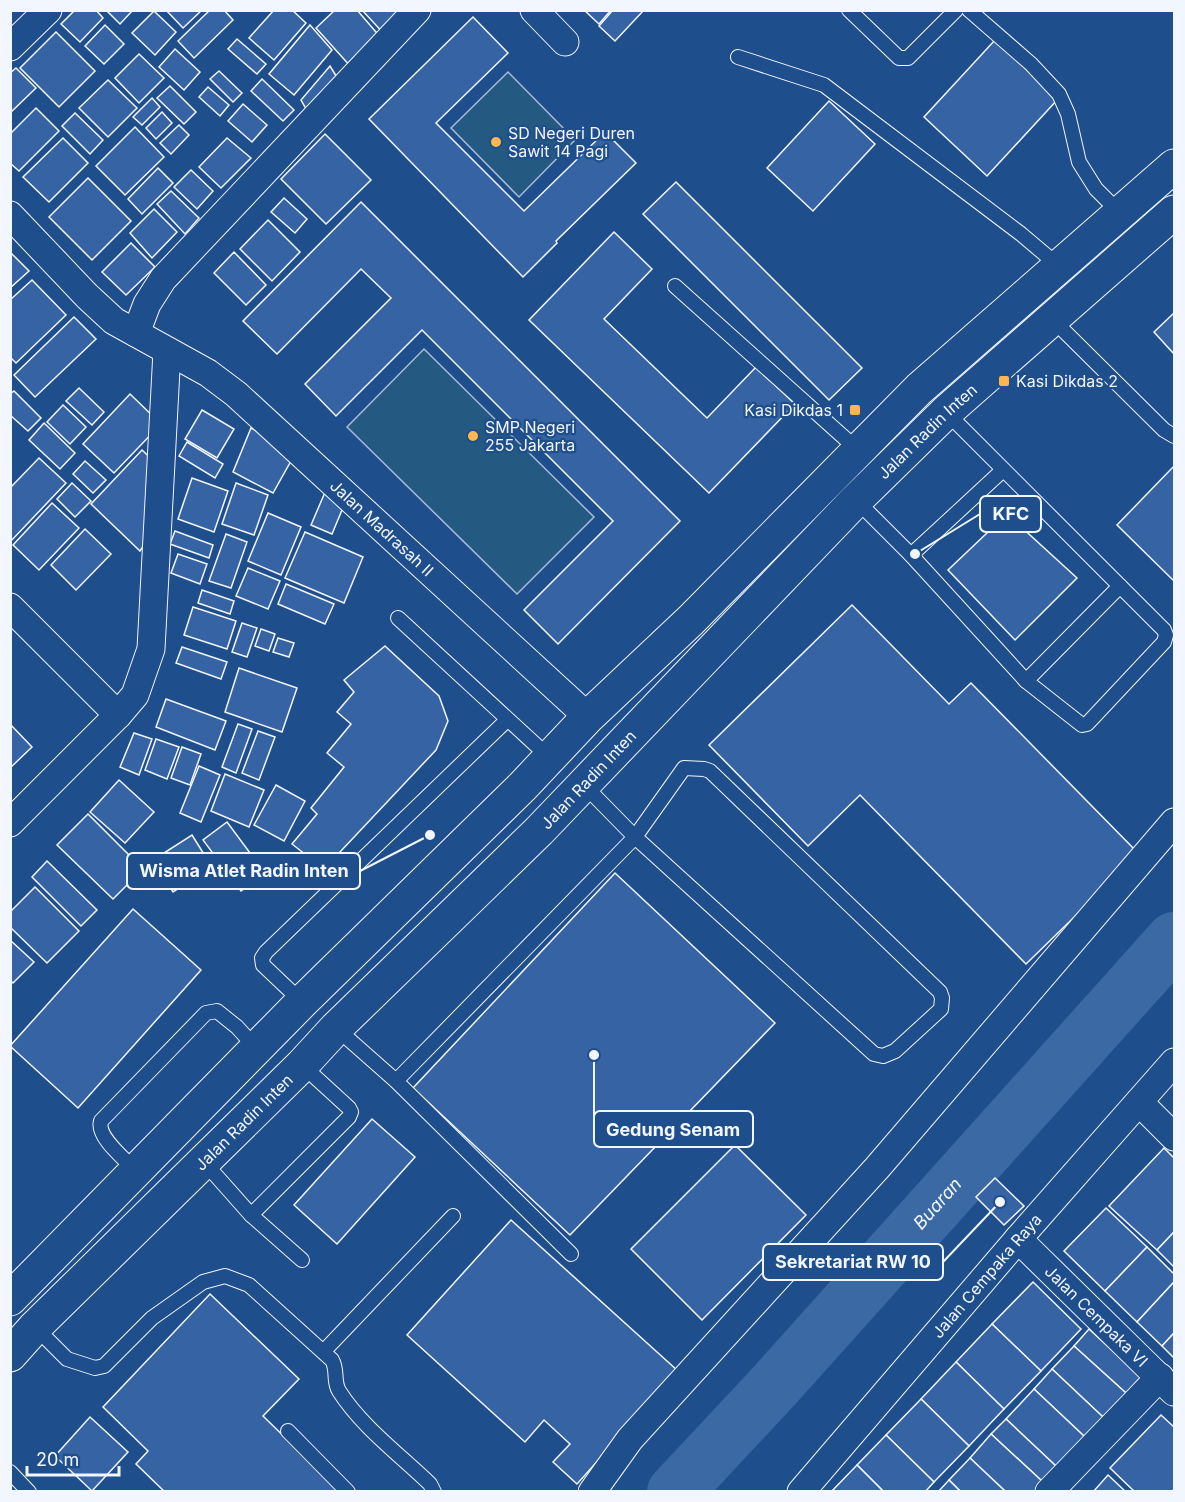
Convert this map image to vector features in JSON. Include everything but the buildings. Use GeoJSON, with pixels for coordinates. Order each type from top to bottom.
{"type":"FeatureCollection","features":[{"type":"Feature","properties":{"kind":"main road"},"geometry":{"type":"LineString","coordinates":[[10,1299],[302,1002],[550,758],[588,717],[691,620],[919,389],[1174,166]]}},
{"type":"Feature","properties":{"kind":"main road","name":"Jalan Radin Inten"},"geometry":{"type":"LineString","coordinates":[[10,1354],[302,1065],[336,1028],[539,831],[856,501],[946,412],[1174,212]]}},
{"type":"Feature","properties":{"kind":"main road"},"geometry":{"type":"LineString","coordinates":[[302,1002],[336,1028]]}},
{"type":"Feature","properties":{"kind":"street"},"geometry":{"type":"LineString","coordinates":[[10,47],[48,10]]}},
{"type":"Feature","properties":{"kind":"street"},"geometry":{"type":"LineString","coordinates":[[136,333],[147,304],[164,279],[417,10]]}},
{"type":"Feature","properties":{"kind":"street"},"geometry":{"type":"LineString","coordinates":[[534,10],[565,42]]}},
{"type":"Feature","properties":{"kind":"street","name":"Jalan Madrasah II"},"geometry":{"type":"LineString","coordinates":[[10,215],[114,321],[208,373],[236,394],[588,717]]}},
{"type":"Feature","properties":{"kind":"street"},"geometry":{"type":"LineString","coordinates":[[10,823],[118,716],[135,695],[151,649],[167,351]]}},
{"type":"Feature","properties":{"kind":"street"},"geometry":{"type":"LineString","coordinates":[[10,607],[118,716]]}},
{"type":"Feature","properties":{"kind":"street"},"geometry":{"type":"LineString","coordinates":[[592,1491],[630,1439],[877,1168],[1174,822]]}},
{"type":"Feature","properties":{"kind":"street","name":"Jalan Cempaka Raya"},"geometry":{"type":"LineString","coordinates":[[801,1491],[1174,1062]]}},
{"type":"Feature","properties":{"kind":"street"},"geometry":{"type":"LineString","coordinates":[[1139,1102],[1174,1137]]}},
{"type":"Feature","properties":{"kind":"street","name":"Jalan Cempaka VI"},"geometry":{"type":"LineString","coordinates":[[1018,1239],[1167,1385]]}},
{"type":"Feature","properties":{"kind":"street"},"geometry":{"type":"LineString","coordinates":[[1049,1491],[1167,1385]]}},
{"type":"Feature","properties":{"kind":"lane"},"geometry":{"type":"LineString","coordinates":[[849,10],[899,58],[903,59],[908,58],[956,10]]}},
{"type":"Feature","properties":{"kind":"lane"},"geometry":{"type":"LineString","coordinates":[[969,10],[1032,64],[1059,94],[1068,114],[1079,162],[1096,189],[1121,214]]}},
{"type":"Feature","properties":{"kind":"lane"},"geometry":{"type":"LineString","coordinates":[[738,57],[824,85],[1060,267]]}},
{"type":"Feature","properties":{"kind":"lane"},"geometry":{"type":"LineString","coordinates":[[675,286],[858,450]]}},
{"type":"Feature","properties":{"kind":"lane"},"geometry":{"type":"LineString","coordinates":[[1052,319],[1164,430],[1174,436]]}},
{"type":"Feature","properties":{"kind":"lane"},"geometry":{"type":"LineString","coordinates":[[856,501],[911,555],[1026,681],[1082,725],[1087,724],[1164,642],[1166,635],[1164,630],[946,412]]}},
{"type":"Feature","properties":{"kind":"lane"},"geometry":{"type":"LineString","coordinates":[[911,555],[1003,470]]}},
{"type":"Feature","properties":{"kind":"lane"},"geometry":{"type":"LineString","coordinates":[[1026,681],[1120,586]]}},
{"type":"Feature","properties":{"kind":"lane"},"geometry":{"type":"LineString","coordinates":[[398,618],[550,758]]}},
{"type":"Feature","properties":{"kind":"lane"},"geometry":{"type":"LineString","coordinates":[[302,1002],[263,965],[262,958],[266,951],[507,720]]}},
{"type":"Feature","properties":{"kind":"lane"},"geometry":{"type":"LineString","coordinates":[[396,1081],[635,837],[684,768],[710,771],[940,992],[941,1009],[895,1052],[883,1056],[874,1054],[635,837],[583,784]]}},
{"type":"Feature","properties":{"kind":"lane"},"geometry":{"type":"LineString","coordinates":[[137,1171],[101,1135],[99,1127],[101,1122],[206,1013],[217,1011],[237,1027],[257,1050]]}},
{"type":"Feature","properties":{"kind":"lane"},"geometry":{"type":"LineString","coordinates":[[336,1028],[396,1081],[571,1254]]}},
{"type":"Feature","properties":{"kind":"lane"},"geometry":{"type":"LineString","coordinates":[[251,1215],[349,1117],[351,1112],[302,1065]]}},
{"type":"Feature","properties":{"kind":"lane"},"geometry":{"type":"LineString","coordinates":[[204,1162],[251,1215],[302,1260]]}},
{"type":"Feature","properties":{"kind":"lane"},"geometry":{"type":"LineString","coordinates":[[324,1351],[453,1216]]}},
{"type":"Feature","properties":{"kind":"lane"},"geometry":{"type":"LineString","coordinates":[[35,1327],[67,1359],[95,1368],[104,1366],[152,1318],[203,1282],[225,1276],[249,1286],[324,1351],[336,1365],[336,1384],[340,1392],[363,1420],[430,1484],[434,1491]]}},
{"type":"Feature","properties":{"kind":"lane"},"geometry":{"type":"LineString","coordinates":[[288,1431],[348,1491]]}},
{"type":"Feature","properties":{"kind":"lane"},"geometry":{"type":"LineString","coordinates":[[10,1472],[28,1491]]}},
{"type":"Feature","properties":{"kind":"shaded area"},"geometry":{"type":"Polygon","coordinates":[[[508,72],[575,140],[519,197],[451,128],[508,72]]]}},
{"type":"Feature","properties":{"kind":"shaded area"},"geometry":{"type":"Polygon","coordinates":[[[424,349],[594,517],[517,594],[347,427],[424,349]]]}},
{"type":"Feature","properties":{"kind":"waterway","name":"Buaran"},"geometry":{"type":"LineString","coordinates":[[675,1492],[775,1385],[1174,940]]}},
{"type":"Feature","properties":{"kind":"place","name":"SD Negeri Duren Sawit 14 Pagi"},"geometry":{"type":"Point","coordinates":[496,142]}},
{"type":"Feature","properties":{"kind":"place","name":"Kasi Dikdas 2"},"geometry":{"type":"Point","coordinates":[1004,381]}},
{"type":"Feature","properties":{"kind":"place","name":"Kasi Dikdas 1"},"geometry":{"type":"Point","coordinates":[855,410]}},
{"type":"Feature","properties":{"kind":"place","name":"SMP Negeri 255 Jakarta"},"geometry":{"type":"Point","coordinates":[473,436]}},
{"type":"Feature","properties":{"kind":"place","name":"KFC"},"geometry":{"type":"Point","coordinates":[915,554]}},
{"type":"Feature","properties":{"kind":"place","name":"Wisma Atlet Radin Inten"},"geometry":{"type":"Point","coordinates":[430,835]}},
{"type":"Feature","properties":{"kind":"place","name":"Gedung Senam"},"geometry":{"type":"Point","coordinates":[594,1055]}},
{"type":"Feature","properties":{"kind":"place","name":"Sekretariat RW 10"},"geometry":{"type":"Point","coordinates":[1000,1202]}}]}
